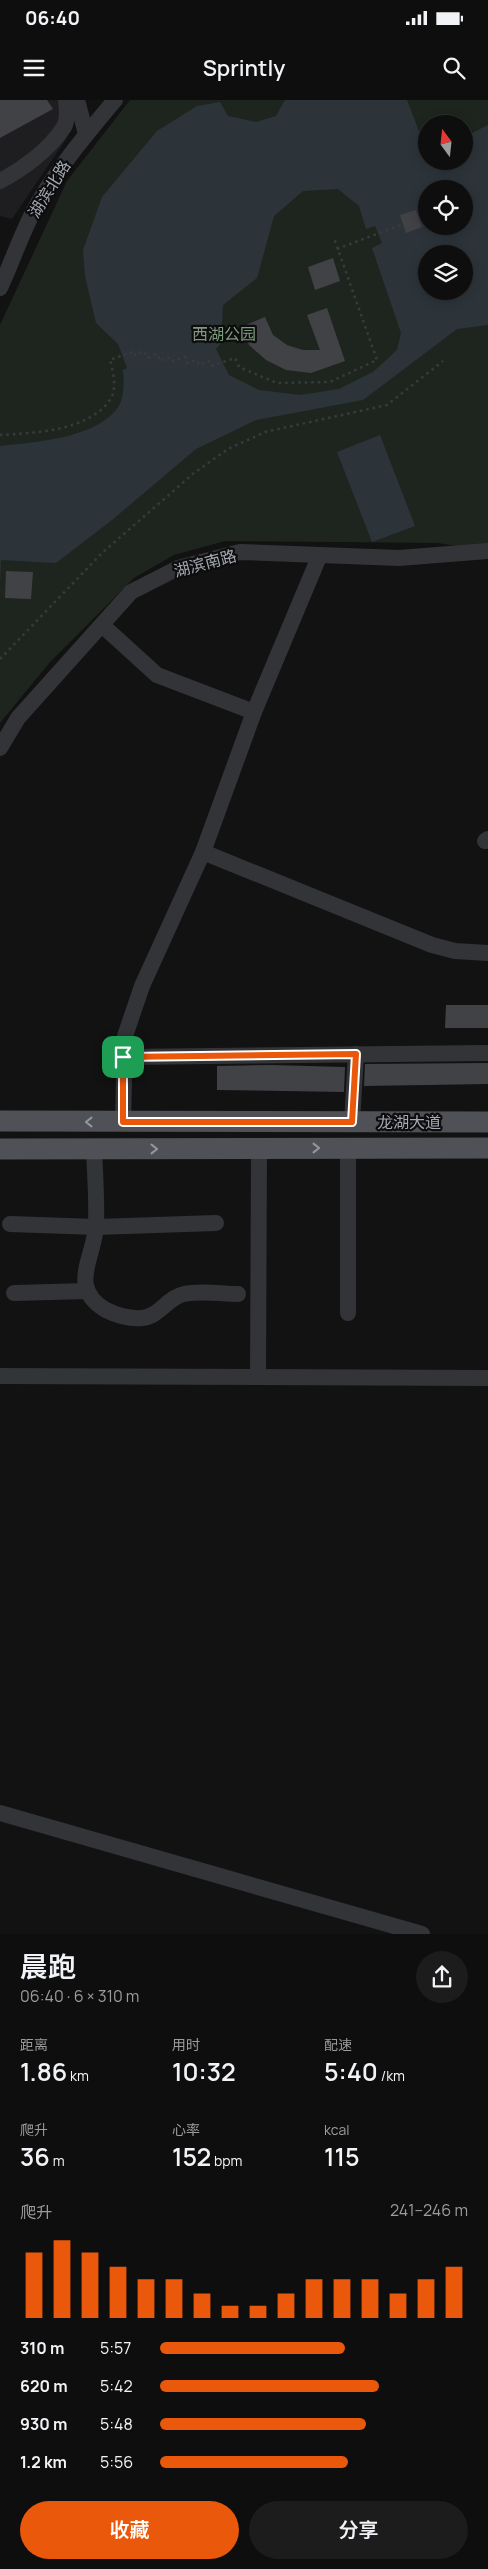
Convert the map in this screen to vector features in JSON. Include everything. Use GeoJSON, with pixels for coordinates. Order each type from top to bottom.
{"type":"FeatureCollection","features":[{"type":"Feature","properties":{"kind":"main road","name":"龙湖大道"},"geometry":{"type":"LineString","coordinates":[[0,1121],[488,1122]]}},
{"type":"Feature","properties":{"kind":"main road","name":"龙湖大道"},"geometry":{"type":"LineString","coordinates":[[0,1149],[488,1148]]}},
{"type":"Feature","properties":{"kind":"street"},"geometry":{"type":"LineString","coordinates":[[0,181],[26,167],[64,127],[67,115],[66,100]]}},
{"type":"Feature","properties":{"kind":"street"},"geometry":{"type":"LineString","coordinates":[[76,100],[86,134]]}},
{"type":"Feature","properties":{"kind":"street","name":"湖滨北路"},"geometry":{"type":"LineString","coordinates":[[0,288],[31,215],[48,186],[86,134],[115,100]]}},
{"type":"Feature","properties":{"kind":"street","name":"湖滨南路"},"geometry":{"type":"LineString","coordinates":[[0,748],[18,718],[131,592],[178,568],[240,552],[319,557],[399,558],[488,551]]}},
{"type":"Feature","properties":{"kind":"street"},"geometry":{"type":"LineString","coordinates":[[123,1122],[123,1057],[125,1036],[142,986],[203,852],[254,712],[319,557]]}},
{"type":"Feature","properties":{"kind":"street"},"geometry":{"type":"LineString","coordinates":[[102,625],[157,676],[254,712]]}},
{"type":"Feature","properties":{"kind":"street"},"geometry":{"type":"LineString","coordinates":[[203,852],[432,945],[454,951],[488,953]]}},
{"type":"Feature","properties":{"kind":"street"},"geometry":{"type":"LineString","coordinates":[[123,1057],[488,1053]]}},
{"type":"Feature","properties":{"kind":"street"},"geometry":{"type":"LineString","coordinates":[[352,1122],[356,1054]]}},
{"type":"Feature","properties":{"kind":"street"},"geometry":{"type":"LineString","coordinates":[[258,1377],[259,1148]]}},
{"type":"Feature","properties":{"kind":"street"},"geometry":{"type":"LineString","coordinates":[[348,1148],[348,1314]]}},
{"type":"Feature","properties":{"kind":"street"},"geometry":{"type":"LineString","coordinates":[[94,1149],[96,1227],[85,1276],[87,1291],[101,1307],[118,1317],[144,1318],[159,1310],[171,1299],[185,1294],[238,1294]]}},
{"type":"Feature","properties":{"kind":"street"},"geometry":{"type":"LineString","coordinates":[[10,1224],[96,1227],[216,1223]]}},
{"type":"Feature","properties":{"kind":"street"},"geometry":{"type":"LineString","coordinates":[[14,1292],[87,1291]]}},
{"type":"Feature","properties":{"kind":"street"},"geometry":{"type":"LineString","coordinates":[[0,1376],[488,1378]]}},
{"type":"Feature","properties":{"kind":"street"},"geometry":{"type":"LineString","coordinates":[[0,1813],[422,1934]]}},
{"type":"Feature","properties":{"kind":"path"},"geometry":{"type":"LineString","coordinates":[[337,249],[403,224]]}},
{"type":"Feature","properties":{"kind":"path"},"geometry":{"type":"LineString","coordinates":[[0,435],[51,432],[93,416],[112,397],[114,374],[110,360],[131,352],[132,356],[144,351],[147,358],[157,354],[160,361],[171,357],[173,361],[184,357],[187,363],[196,360],[198,365],[209,361],[211,366],[235,358],[239,368],[277,382],[330,382],[377,360],[334,238]]}},
{"type":"Feature","properties":{"kind":"path"},"geometry":{"type":"LineString","coordinates":[[0,659],[102,553],[194,473],[228,449],[266,432],[387,405],[443,360]]}},
{"type":"Feature","properties":{"kind":"shaded area"},"geometry":{"type":"Polygon","coordinates":[[[0,100],[72,100],[75,109],[67,138],[12,219],[0,216],[0,100]]]}},
{"type":"Feature","properties":{"kind":"shaded area"},"geometry":{"type":"Polygon","coordinates":[[[285,100],[407,100],[418,129],[418,170],[473,170],[473,132],[488,125],[488,325],[457,329],[363,400],[256,420],[196,449],[112,520],[56,563],[1,560],[0,582],[0,446],[29,443],[78,433],[106,420],[116,410],[121,401],[124,385],[123,370],[127,368],[118,344],[96,323],[85,276],[83,250],[102,197],[157,131],[197,106],[220,102],[228,116],[256,122],[276,116],[285,100]],[[338,189],[303,191],[274,216],[257,278],[223,305],[221,343],[216,349],[229,375],[259,390],[300,395],[339,389],[373,372],[397,350],[401,333],[372,248],[382,243],[375,226],[366,229],[359,206],[338,189]]]}},
{"type":"Feature","properties":{"kind":"shaded area"},"geometry":{"type":"Polygon","coordinates":[[[380,435],[415,526],[372,542],[337,452],[380,435]]]}},
{"type":"Feature","properties":{"kind":"green space","name":"西湖公园"},"geometry":{"type":"Polygon","coordinates":[[[130,100],[488,100],[488,551],[438,543],[225,541],[174,555],[134,578],[50,662],[0,723],[0,325],[67,181],[130,100]]]}},
{"type":"Feature","properties":{"kind":"building"},"geometry":{"type":"Polygon","coordinates":[[[0,100],[47,100],[53,109],[0,138],[0,100]]]}},
{"type":"Feature","properties":{"kind":"building"},"geometry":{"type":"Polygon","coordinates":[[[416,210],[418,228],[406,233],[400,215],[416,210]]]}},
{"type":"Feature","properties":{"kind":"building"},"geometry":{"type":"Polygon","coordinates":[[[333,258],[340,281],[315,290],[308,267],[333,258]]]}},
{"type":"Feature","properties":{"kind":"building"},"geometry":{"type":"Polygon","coordinates":[[[327,308],[345,361],[311,373],[286,370],[266,360],[249,345],[241,327],[265,317],[273,335],[287,345],[303,350],[320,350],[307,315],[327,308]]]}},
{"type":"Feature","properties":{"kind":"building"},"geometry":{"type":"Polygon","coordinates":[[[6,571],[33,572],[31,599],[5,598],[6,571]]]}},
{"type":"Feature","properties":{"kind":"building"},"geometry":{"type":"Polygon","coordinates":[[[446,1005],[488,1005],[488,1028],[445,1028],[446,1005]]]}},
{"type":"Feature","properties":{"kind":"building"},"geometry":{"type":"Polygon","coordinates":[[[488,1063],[488,1084],[364,1086],[365,1064],[488,1063]]]}},
{"type":"Feature","properties":{"kind":"building"},"geometry":{"type":"Polygon","coordinates":[[[217,1066],[345,1067],[344,1092],[217,1090],[217,1066]]]}},
{"type":"Feature","properties":{"kind":"route"},"geometry":{"type":"LineString","coordinates":[[356,1054],[352,1122],[123,1122],[123,1057],[356,1054]]}}]}
